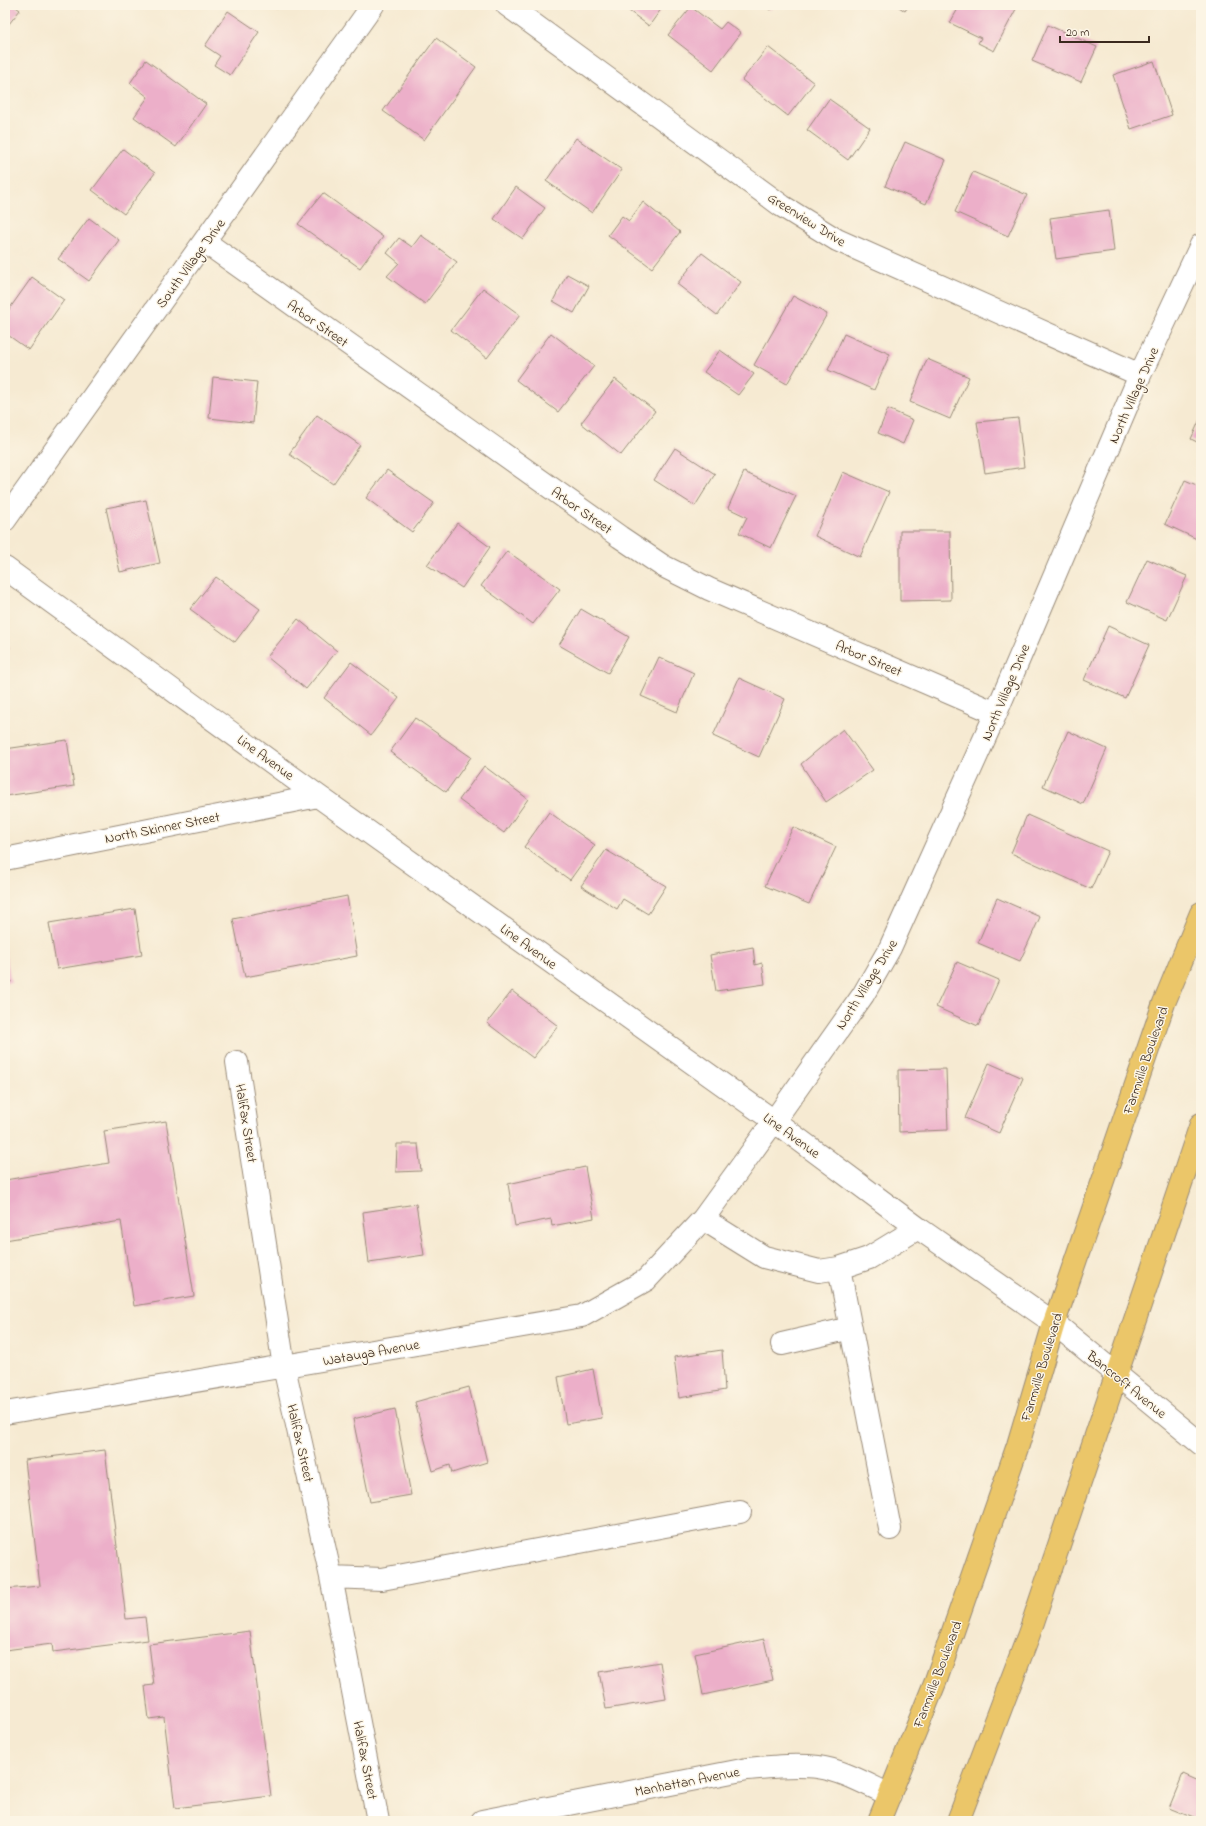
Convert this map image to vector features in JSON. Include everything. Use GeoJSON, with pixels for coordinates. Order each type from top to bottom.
{"type":"FeatureCollection","features":[{"type":"Feature","properties":{"kind":"main road","name":"Farmville Boulevard"},"geometry":{"type":"LineString","coordinates":[[879,1821],[936,1680],[1018,1445],[1054,1323],[1164,1003],[1201,912]]}},
{"type":"Feature","properties":{"kind":"main road"},"geometry":{"type":"LineString","coordinates":[[958,1821],[1028,1634],[1117,1376],[1201,1124]]}},
{"type":"Feature","properties":{"kind":"street","name":"South Village Drive"},"geometry":{"type":"LineString","coordinates":[[5,520],[373,5]]}},
{"type":"Feature","properties":{"kind":"street","name":"Greenview Drive"},"geometry":{"type":"LineString","coordinates":[[507,5],[782,206],[837,240],[1140,374]]}},
{"type":"Feature","properties":{"kind":"street","name":"Arbor Street"},"geometry":{"type":"LineString","coordinates":[[205,242],[663,566],[708,589],[996,713]]}},
{"type":"Feature","properties":{"kind":"street","name":"North Village Drive"},"geometry":{"type":"LineString","coordinates":[[774,1121],[863,995],[890,948],[996,713],[1140,374],[1201,245]]}},
{"type":"Feature","properties":{"kind":"street","name":"Line Avenue"},"geometry":{"type":"LineString","coordinates":[[5,568],[318,796],[774,1121],[918,1228],[1054,1323]]}},
{"type":"Feature","properties":{"kind":"street","name":"North Skinner Street"},"geometry":{"type":"LineString","coordinates":[[5,859],[318,796]]}},
{"type":"Feature","properties":{"kind":"street","name":"Halifax Street"},"geometry":{"type":"LineString","coordinates":[[237,1062],[284,1367],[331,1577],[378,1821]]}},
{"type":"Feature","properties":{"kind":"street","name":"Watauga Avenue"},"geometry":{"type":"LineString","coordinates":[[5,1413],[582,1316],[646,1280],[703,1219],[774,1121]]}},
{"type":"Feature","properties":{"kind":"street"},"geometry":{"type":"LineString","coordinates":[[703,1219],[764,1257],[820,1271],[839,1268],[869,1258],[918,1228]]}},
{"type":"Feature","properties":{"kind":"street"},"geometry":{"type":"LineString","coordinates":[[839,1268],[890,1529]]}},
{"type":"Feature","properties":{"kind":"street","name":"Bancroft Avenue"},"geometry":{"type":"LineString","coordinates":[[1054,1323],[1201,1444]]}},
{"type":"Feature","properties":{"kind":"street"},"geometry":{"type":"LineString","coordinates":[[782,1344],[851,1328]]}},
{"type":"Feature","properties":{"kind":"street"},"geometry":{"type":"LineString","coordinates":[[331,1577],[382,1579],[740,1512]]}},
{"type":"Feature","properties":{"kind":"street","name":"Manhattan Avenue"},"geometry":{"type":"LineString","coordinates":[[482,1821],[747,1769],[784,1766],[819,1767],[850,1776],[890,1796]]}},
{"type":"Feature","properties":{"kind":"building"},"geometry":{"type":"Polygon","coordinates":[[[5,5],[13,5],[20,10],[5,29],[5,5]]]}},
{"type":"Feature","properties":{"kind":"building"},"geometry":{"type":"Polygon","coordinates":[[[270,5],[280,5],[277,9],[270,5]]]}},
{"type":"Feature","properties":{"kind":"building"},"geometry":{"type":"Polygon","coordinates":[[[621,5],[664,5],[649,26],[621,5]]]}},
{"type":"Feature","properties":{"kind":"building"},"geometry":{"type":"Polygon","coordinates":[[[764,5],[774,5],[770,10],[764,5]]]}},
{"type":"Feature","properties":{"kind":"building"},"geometry":{"type":"Polygon","coordinates":[[[896,5],[909,5],[905,11],[896,5]]]}},
{"type":"Feature","properties":{"kind":"building"},"geometry":{"type":"Polygon","coordinates":[[[960,5],[1009,5],[1016,9],[994,51],[978,43],[981,38],[950,23],[960,5]]]}},
{"type":"Feature","properties":{"kind":"building"},"geometry":{"type":"Polygon","coordinates":[[[691,7],[720,29],[726,22],[741,33],[713,70],[668,35],[691,7]]]}},
{"type":"Feature","properties":{"kind":"building"},"geometry":{"type":"Polygon","coordinates":[[[228,11],[259,32],[230,75],[214,65],[220,56],[205,46],[228,11]]]}},
{"type":"Feature","properties":{"kind":"building"},"geometry":{"type":"Polygon","coordinates":[[[1048,25],[1097,47],[1081,82],[1032,61],[1048,25]]]}},
{"type":"Feature","properties":{"kind":"building"},"geometry":{"type":"Polygon","coordinates":[[[436,38],[476,67],[424,140],[383,111],[436,38]]]}},
{"type":"Feature","properties":{"kind":"building"},"geometry":{"type":"Polygon","coordinates":[[[768,47],[814,83],[788,116],[742,80],[768,47]]]}},
{"type":"Feature","properties":{"kind":"building"},"geometry":{"type":"Polygon","coordinates":[[[146,60],[206,104],[176,147],[134,117],[148,97],[130,83],[146,60]]]}},
{"type":"Feature","properties":{"kind":"building"},"geometry":{"type":"Polygon","coordinates":[[[1154,61],[1172,115],[1131,129],[1113,75],[1154,61]]]}},
{"type":"Feature","properties":{"kind":"building"},"geometry":{"type":"Polygon","coordinates":[[[829,99],[870,128],[848,160],[807,130],[829,99]]]}},
{"type":"Feature","properties":{"kind":"building"},"geometry":{"type":"Polygon","coordinates":[[[576,138],[622,170],[592,213],[546,181],[576,138]]]}},
{"type":"Feature","properties":{"kind":"building"},"geometry":{"type":"Polygon","coordinates":[[[905,142],[946,160],[926,204],[885,186],[905,142]]]}},
{"type":"Feature","properties":{"kind":"building"},"geometry":{"type":"Polygon","coordinates":[[[123,149],[155,173],[124,214],[92,190],[123,149]]]}},
{"type":"Feature","properties":{"kind":"building"},"geometry":{"type":"Polygon","coordinates":[[[973,172],[1027,195],[1008,236],[955,212],[973,172]]]}},
{"type":"Feature","properties":{"kind":"building"},"geometry":{"type":"Polygon","coordinates":[[[516,187],[545,208],[523,239],[494,219],[516,187]]]}},
{"type":"Feature","properties":{"kind":"building"},"geometry":{"type":"Polygon","coordinates":[[[323,193],[383,237],[360,268],[298,224],[323,193]]]}},
{"type":"Feature","properties":{"kind":"building"},"geometry":{"type":"Polygon","coordinates":[[[643,202],[680,232],[652,268],[608,235],[622,216],[629,221],[643,202]]]}},
{"type":"Feature","properties":{"kind":"building"},"geometry":{"type":"Polygon","coordinates":[[[1109,210],[1114,251],[1056,259],[1050,218],[1109,210]]]}},
{"type":"Feature","properties":{"kind":"building"},"geometry":{"type":"Polygon","coordinates":[[[89,218],[119,240],[89,281],[58,259],[89,218]]]}},
{"type":"Feature","properties":{"kind":"building"},"geometry":{"type":"Polygon","coordinates":[[[421,235],[457,262],[425,304],[387,276],[399,263],[387,253],[399,238],[412,247],[421,235]]]}},
{"type":"Feature","properties":{"kind":"building"},"geometry":{"type":"Polygon","coordinates":[[[702,253],[741,282],[717,315],[677,284],[702,253]]]}},
{"type":"Feature","properties":{"kind":"building"},"geometry":{"type":"Polygon","coordinates":[[[567,274],[589,286],[574,313],[553,301],[567,274]]]}},
{"type":"Feature","properties":{"kind":"building"},"geometry":{"type":"Polygon","coordinates":[[[32,277],[64,300],[29,350],[5,333],[5,315],[32,277]]]}},
{"type":"Feature","properties":{"kind":"building"},"geometry":{"type":"Polygon","coordinates":[[[483,288],[520,315],[487,358],[451,330],[483,288]]]}},
{"type":"Feature","properties":{"kind":"building"},"geometry":{"type":"Polygon","coordinates":[[[793,296],[827,314],[787,384],[754,365],[793,296]]]}},
{"type":"Feature","properties":{"kind":"building"},"geometry":{"type":"Polygon","coordinates":[[[551,333],[594,366],[558,412],[516,380],[551,333]]]}},
{"type":"Feature","properties":{"kind":"building"},"geometry":{"type":"Polygon","coordinates":[[[844,334],[890,354],[874,390],[828,370],[844,334]]]}},
{"type":"Feature","properties":{"kind":"building"},"geometry":{"type":"Polygon","coordinates":[[[720,350],[754,374],[738,395],[704,372],[720,350]]]}},
{"type":"Feature","properties":{"kind":"building"},"geometry":{"type":"Polygon","coordinates":[[[927,359],[969,377],[950,419],[910,402],[927,359]]]}},
{"type":"Feature","properties":{"kind":"building"},"geometry":{"type":"Polygon","coordinates":[[[213,377],[257,382],[253,423],[209,418],[213,377]]]}},
{"type":"Feature","properties":{"kind":"building"},"geometry":{"type":"Polygon","coordinates":[[[615,379],[655,411],[621,455],[581,423],[615,379]]]}},
{"type":"Feature","properties":{"kind":"building"},"geometry":{"type":"Polygon","coordinates":[[[888,409],[913,420],[903,444],[878,433],[888,409]]]}},
{"type":"Feature","properties":{"kind":"building"},"geometry":{"type":"Polygon","coordinates":[[[317,415],[360,445],[333,484],[289,454],[317,415]]]}},
{"type":"Feature","properties":{"kind":"building"},"geometry":{"type":"Polygon","coordinates":[[[1201,417],[1201,444],[1191,439],[1201,417]]]}},
{"type":"Feature","properties":{"kind":"building"},"geometry":{"type":"Polygon","coordinates":[[[1018,418],[1024,467],[985,473],[977,422],[1018,418]]]}},
{"type":"Feature","properties":{"kind":"building"},"geometry":{"type":"Polygon","coordinates":[[[675,448],[715,474],[695,506],[654,480],[675,448]]]}},
{"type":"Feature","properties":{"kind":"building"},"geometry":{"type":"Polygon","coordinates":[[[387,470],[434,503],[412,532],[366,498],[387,470]]]}},
{"type":"Feature","properties":{"kind":"building"},"geometry":{"type":"Polygon","coordinates":[[[744,472],[796,496],[771,548],[739,533],[747,517],[728,508],[744,472]]]}},
{"type":"Feature","properties":{"kind":"building"},"geometry":{"type":"Polygon","coordinates":[[[843,472],[889,492],[860,557],[815,536],[843,472]]]}},
{"type":"Feature","properties":{"kind":"building"},"geometry":{"type":"Polygon","coordinates":[[[1185,480],[1201,487],[1201,541],[1165,524],[1185,480]]]}},
{"type":"Feature","properties":{"kind":"building"},"geometry":{"type":"Polygon","coordinates":[[[146,500],[160,563],[120,572],[106,508],[146,500]]]}},
{"type":"Feature","properties":{"kind":"building"},"geometry":{"type":"Polygon","coordinates":[[[457,523],[490,547],[462,588],[427,565],[457,523]]]}},
{"type":"Feature","properties":{"kind":"building"},"geometry":{"type":"Polygon","coordinates":[[[900,531],[950,531],[951,600],[900,601],[900,531]]]}},
{"type":"Feature","properties":{"kind":"building"},"geometry":{"type":"Polygon","coordinates":[[[507,551],[560,589],[533,624],[481,586],[507,551]]]}},
{"type":"Feature","properties":{"kind":"building"},"geometry":{"type":"Polygon","coordinates":[[[1147,559],[1187,576],[1167,620],[1127,602],[1147,559]]]}},
{"type":"Feature","properties":{"kind":"building"},"geometry":{"type":"Polygon","coordinates":[[[216,577],[260,609],[235,642],[190,609],[216,577]]]}},
{"type":"Feature","properties":{"kind":"building"},"geometry":{"type":"Polygon","coordinates":[[[581,609],[629,637],[608,673],[559,645],[581,609]]]}},
{"type":"Feature","properties":{"kind":"building"},"geometry":{"type":"Polygon","coordinates":[[[298,619],[337,651],[306,689],[267,657],[298,619]]]}},
{"type":"Feature","properties":{"kind":"building"},"geometry":{"type":"Polygon","coordinates":[[[1108,626],[1149,645],[1125,698],[1084,680],[1108,626]]]}},
{"type":"Feature","properties":{"kind":"building"},"geometry":{"type":"Polygon","coordinates":[[[5,644],[10,647],[5,655],[5,644]]]}},
{"type":"Feature","properties":{"kind":"building"},"geometry":{"type":"Polygon","coordinates":[[[659,657],[694,673],[677,712],[641,696],[659,657]]]}},
{"type":"Feature","properties":{"kind":"building"},"geometry":{"type":"Polygon","coordinates":[[[351,662],[399,698],[371,735],[324,698],[351,662]]]}},
{"type":"Feature","properties":{"kind":"building"},"geometry":{"type":"Polygon","coordinates":[[[739,678],[785,699],[759,757],[713,736],[739,678]]]}},
{"type":"Feature","properties":{"kind":"building"},"geometry":{"type":"Polygon","coordinates":[[[415,718],[471,757],[446,792],[390,752],[415,718]]]}},
{"type":"Feature","properties":{"kind":"building"},"geometry":{"type":"Polygon","coordinates":[[[843,729],[873,770],[826,802],[801,764],[843,729]]]}},
{"type":"Feature","properties":{"kind":"building"},"geometry":{"type":"Polygon","coordinates":[[[1068,731],[1107,749],[1083,804],[1043,786],[1068,731]]]}},
{"type":"Feature","properties":{"kind":"building"},"geometry":{"type":"Polygon","coordinates":[[[67,740],[74,786],[5,796],[5,749],[67,740]]]}},
{"type":"Feature","properties":{"kind":"building"},"geometry":{"type":"Polygon","coordinates":[[[484,766],[528,799],[504,833],[459,800],[484,766]]]}},
{"type":"Feature","properties":{"kind":"building"},"geometry":{"type":"Polygon","coordinates":[[[549,812],[595,845],[570,880],[524,847],[549,812]]]}},
{"type":"Feature","properties":{"kind":"building"},"geometry":{"type":"Polygon","coordinates":[[[1027,815],[1108,851],[1091,889],[1011,853],[1027,815]]]}},
{"type":"Feature","properties":{"kind":"building"},"geometry":{"type":"Polygon","coordinates":[[[793,827],[836,847],[809,904],[765,886],[793,827]]]}},
{"type":"Feature","properties":{"kind":"building"},"geometry":{"type":"Polygon","coordinates":[[[606,850],[666,886],[648,914],[623,899],[617,909],[581,886],[606,850]]]}},
{"type":"Feature","properties":{"kind":"building"},"geometry":{"type":"Polygon","coordinates":[[[347,896],[357,956],[245,977],[233,919],[347,896]]]}},
{"type":"Feature","properties":{"kind":"building"},"geometry":{"type":"Polygon","coordinates":[[[997,898],[1040,917],[1020,961],[978,943],[997,898]]]}},
{"type":"Feature","properties":{"kind":"building"},"geometry":{"type":"Polygon","coordinates":[[[135,909],[142,955],[57,969],[49,923],[135,909]]]}},
{"type":"Feature","properties":{"kind":"building"},"geometry":{"type":"Polygon","coordinates":[[[753,947],[755,965],[762,963],[765,984],[716,991],[710,955],[753,947]]]}},
{"type":"Feature","properties":{"kind":"building"},"geometry":{"type":"Polygon","coordinates":[[[5,950],[11,982],[5,983],[5,950]]]}},
{"type":"Feature","properties":{"kind":"building"},"geometry":{"type":"Polygon","coordinates":[[[957,962],[999,980],[978,1026],[936,1007],[957,962]]]}},
{"type":"Feature","properties":{"kind":"building"},"geometry":{"type":"Polygon","coordinates":[[[512,991],[558,1026],[533,1058],[487,1023],[512,991]]]}},
{"type":"Feature","properties":{"kind":"building"},"geometry":{"type":"Polygon","coordinates":[[[989,1063],[1023,1078],[999,1133],[965,1118],[989,1063]]]}},
{"type":"Feature","properties":{"kind":"building"},"geometry":{"type":"Polygon","coordinates":[[[946,1069],[948,1130],[899,1132],[898,1070],[946,1069]]]}},
{"type":"Feature","properties":{"kind":"building"},"geometry":{"type":"Polygon","coordinates":[[[166,1121],[194,1296],[134,1306],[121,1221],[5,1240],[5,1180],[109,1163],[104,1131],[166,1121]]]}},
{"type":"Feature","properties":{"kind":"building"},"geometry":{"type":"Polygon","coordinates":[[[397,1144],[418,1144],[421,1171],[396,1172],[397,1144]]]}},
{"type":"Feature","properties":{"kind":"building"},"geometry":{"type":"Polygon","coordinates":[[[585,1167],[594,1218],[552,1226],[551,1219],[515,1226],[508,1184],[585,1167]]]}},
{"type":"Feature","properties":{"kind":"building"},"geometry":{"type":"Polygon","coordinates":[[[416,1204],[424,1255],[369,1263],[363,1212],[416,1204]]]}},
{"type":"Feature","properties":{"kind":"building"},"geometry":{"type":"Polygon","coordinates":[[[722,1350],[725,1390],[679,1398],[674,1357],[722,1350]]]}},
{"type":"Feature","properties":{"kind":"building"},"geometry":{"type":"Polygon","coordinates":[[[593,1369],[602,1418],[566,1424],[558,1377],[593,1369]]]}},
{"type":"Feature","properties":{"kind":"building"},"geometry":{"type":"Polygon","coordinates":[[[469,1387],[487,1462],[452,1473],[450,1465],[433,1471],[415,1402],[469,1387]]]}},
{"type":"Feature","properties":{"kind":"building"},"geometry":{"type":"Polygon","coordinates":[[[395,1409],[411,1495],[370,1502],[353,1419],[395,1409]]]}},
{"type":"Feature","properties":{"kind":"building"},"geometry":{"type":"Polygon","coordinates":[[[105,1450],[126,1619],[145,1617],[148,1640],[53,1652],[52,1644],[5,1650],[5,1589],[40,1586],[25,1460],[105,1450]]]}},
{"type":"Feature","properties":{"kind":"building"},"geometry":{"type":"Polygon","coordinates":[[[250,1631],[271,1796],[175,1808],[164,1717],[149,1719],[145,1686],[154,1685],[149,1644],[250,1631]]]}},
{"type":"Feature","properties":{"kind":"building"},"geometry":{"type":"Polygon","coordinates":[[[764,1639],[773,1680],[703,1695],[695,1654],[764,1639]]]}},
{"type":"Feature","properties":{"kind":"building"},"geometry":{"type":"Polygon","coordinates":[[[660,1662],[666,1699],[606,1709],[599,1672],[660,1662]]]}},
{"type":"Feature","properties":{"kind":"building"},"geometry":{"type":"Polygon","coordinates":[[[1183,1774],[1201,1782],[1201,1821],[1169,1808],[1183,1774]]]}}]}
